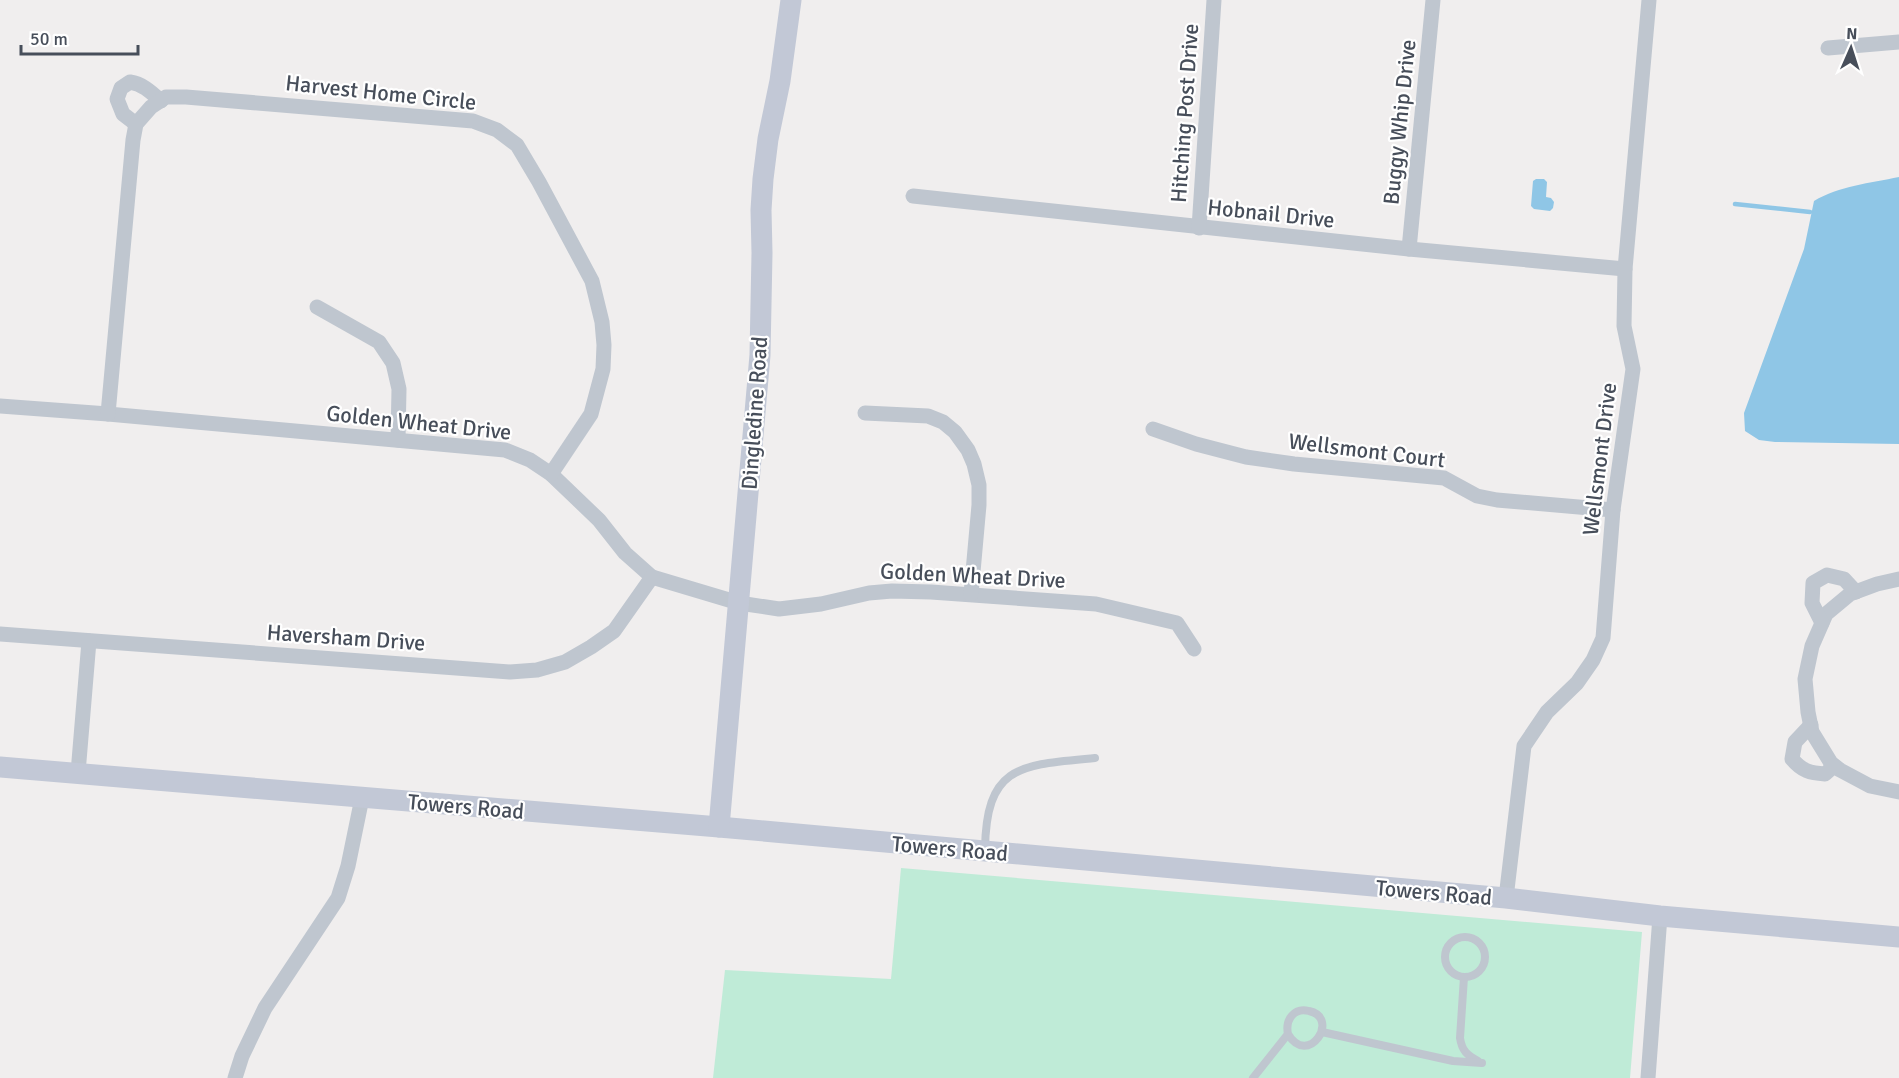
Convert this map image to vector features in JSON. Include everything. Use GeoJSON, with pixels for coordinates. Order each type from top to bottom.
{"type":"FeatureCollection","features":[{"type":"Feature","properties":{"kind":"main road","name":"Dingledine Road"},"geometry":{"type":"LineString","coordinates":[[719,827],[760,356],[763,179],[791,0]]}},
{"type":"Feature","properties":{"kind":"main road","name":"Towers Road"},"geometry":{"type":"LineString","coordinates":[[0,767],[719,827],[1506,898],[1660,916],[1899,937]]}},
{"type":"Feature","properties":{"kind":"street","name":"Hitching Post Drive"},"geometry":{"type":"LineString","coordinates":[[1199,228],[1214,0]]}},
{"type":"Feature","properties":{"kind":"street","name":"Buggy Whip Drive"},"geometry":{"type":"LineString","coordinates":[[1409,249],[1433,0]]}},
{"type":"Feature","properties":{"kind":"street","name":"Wellsmont Drive"},"geometry":{"type":"LineString","coordinates":[[1506,898],[1524,746],[1547,712],[1577,683],[1593,660],[1603,638],[1613,510],[1633,369],[1624,326],[1625,269],[1649,0]]}},
{"type":"Feature","properties":{"kind":"street"},"geometry":{"type":"LineString","coordinates":[[1828,48],[1899,42]]}},
{"type":"Feature","properties":{"kind":"street"},"geometry":{"type":"LineString","coordinates":[[108,414],[136,124],[151,107],[161,100],[148,89],[130,82],[121,88],[117,99],[123,114],[136,124]]}},
{"type":"Feature","properties":{"kind":"street","name":"Harvest Home Circle"},"geometry":{"type":"LineString","coordinates":[[161,100],[166,97],[186,97],[473,121],[496,130],[517,145],[592,281],[602,322],[603,369],[591,414],[551,474]]}},
{"type":"Feature","properties":{"kind":"street","name":"Hobnail Drive"},"geometry":{"type":"LineString","coordinates":[[913,196],[1199,228],[1625,269]]}},
{"type":"Feature","properties":{"kind":"street"},"geometry":{"type":"LineString","coordinates":[[317,307],[379,342],[393,363],[399,389],[398,440]]}},
{"type":"Feature","properties":{"kind":"street","name":"Golden Wheat Drive"},"geometry":{"type":"LineString","coordinates":[[0,406],[505,450],[530,460],[551,474],[599,520],[625,553],[652,577],[739,603],[779,609],[892,591],[971,594],[1096,604],[1177,623],[1194,649]]}},
{"type":"Feature","properties":{"kind":"street"},"geometry":{"type":"LineString","coordinates":[[865,413],[928,416],[943,422],[955,432],[968,450],[979,485],[971,594]]}},
{"type":"Feature","properties":{"kind":"street","name":"Wellsmont Court"},"geometry":{"type":"LineString","coordinates":[[1153,429],[1196,444],[1246,457],[1294,464],[1444,478],[1477,496],[1497,500],[1613,510]]}},
{"type":"Feature","properties":{"kind":"street"},"geometry":{"type":"LineString","coordinates":[[1822,622],[1812,603],[1813,583],[1827,575],[1844,579],[1856,592]]}},
{"type":"Feature","properties":{"kind":"street","name":"Haversham Drive"},"geometry":{"type":"LineString","coordinates":[[0,634],[510,672],[537,670],[566,662],[614,631],[652,577]]}},
{"type":"Feature","properties":{"kind":"street"},"geometry":{"type":"LineString","coordinates":[[1899,579],[1850,594],[1826,614],[1812,646],[1805,679],[1812,732],[1834,766],[1870,786],[1899,792]]}},
{"type":"Feature","properties":{"kind":"street"},"geometry":{"type":"LineString","coordinates":[[78,773],[89,641]]}},
{"type":"Feature","properties":{"kind":"street"},"geometry":{"type":"LineString","coordinates":[[1811,725],[1795,742],[1792,759],[1800,769],[1815,774],[1826,774],[1834,766]]}},
{"type":"Feature","properties":{"kind":"street"},"geometry":{"type":"LineString","coordinates":[[235,1078],[242,1056],[265,1008],[338,898],[346,874],[362,798]]}},
{"type":"Feature","properties":{"kind":"street"},"geometry":{"type":"LineString","coordinates":[[1648,1078],[1660,916]]}},
{"type":"Feature","properties":{"kind":"lane"},"geometry":{"type":"LineString","coordinates":[[985,852],[988,813],[992,797],[1009,777],[1032,766],[1095,758]]}},
{"type":"Feature","properties":{"kind":"lane"},"geometry":{"type":"LineString","coordinates":[[1461,938],[1468,938],[1479,944],[1485,955],[1482,968],[1471,976],[1464,977],[1453,973],[1446,962],[1446,956],[1450,944],[1461,938]]}},
{"type":"Feature","properties":{"kind":"lane"},"geometry":{"type":"LineString","coordinates":[[1322,1032],[1453,1061],[1482,1063],[1467,1055],[1462,1048],[1460,1038],[1464,977]]}},
{"type":"Feature","properties":{"kind":"lane"},"geometry":{"type":"LineString","coordinates":[[1253,1078],[1288,1034],[1288,1022],[1295,1013],[1300,1010],[1312,1011],[1321,1020],[1322,1032],[1317,1041],[1307,1045],[1296,1043],[1288,1034]]}},
{"type":"Feature","properties":{"kind":"green space"},"geometry":{"type":"Polygon","coordinates":[[[901,868],[1642,932],[1630,1078],[713,1078],[725,970],[891,979],[901,868]]]}},
{"type":"Feature","properties":{"kind":"water"},"geometry":{"type":"Polygon","coordinates":[[[1899,177],[1899,444],[1759,440],[1745,431],[1744,413],[1804,249],[1814,201],[1844,188],[1899,177]]]}},
{"type":"Feature","properties":{"kind":"water"},"geometry":{"type":"Polygon","coordinates":[[[1544,179],[1547,182],[1546,197],[1551,198],[1554,202],[1550,211],[1534,209],[1531,206],[1533,181],[1544,179]]]}},
{"type":"Feature","properties":{"kind":"waterway"},"geometry":{"type":"LineString","coordinates":[[1735,204],[1810,212]]}}]}
